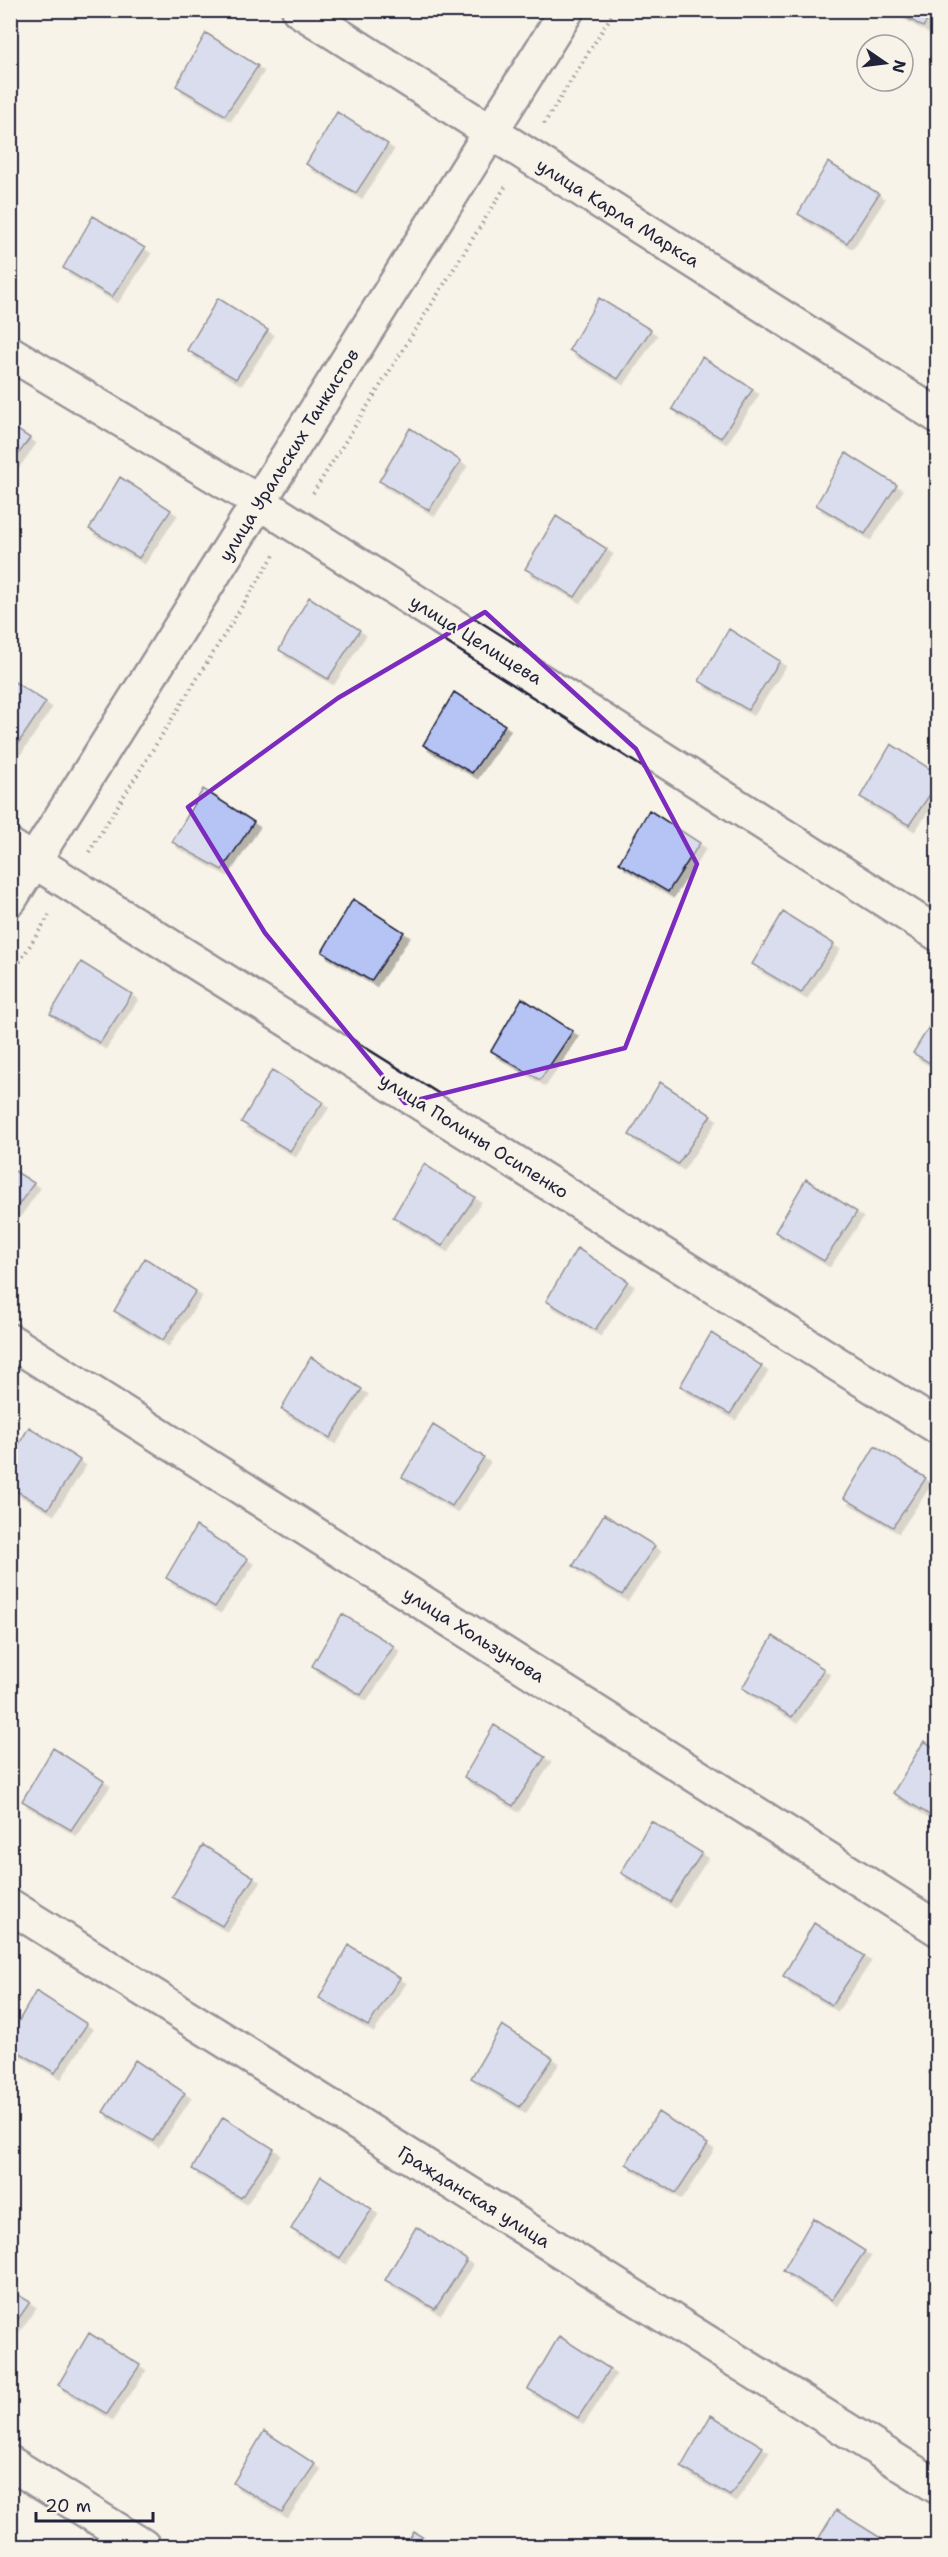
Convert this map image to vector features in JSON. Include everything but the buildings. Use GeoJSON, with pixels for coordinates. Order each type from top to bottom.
{"type":"FeatureCollection","features":[{"type":"Feature","properties":{"kind":"street","name":"улица Карла Маркса"},"geometry":{"type":"LineString","coordinates":[[299,10],[938,416]]}},
{"type":"Feature","properties":{"kind":"street","name":"улица Уральских Танкистов"},"geometry":{"type":"LineString","coordinates":[[10,898],[22,853],[259,502],[567,10]]}},
{"type":"Feature","properties":{"kind":"street","name":"улица Целищева"},"geometry":{"type":"LineString","coordinates":[[10,353],[259,502],[938,934]]}},
{"type":"Feature","properties":{"kind":"street","name":"улица Полины Осипенко"},"geometry":{"type":"LineString","coordinates":[[22,853],[938,1427]]}},
{"type":"Feature","properties":{"kind":"street","name":"улица Хользунова"},"geometry":{"type":"LineString","coordinates":[[10,1341],[938,1929]]}},
{"type":"Feature","properties":{"kind":"street","name":"Гражданская улица"},"geometry":{"type":"LineString","coordinates":[[10,1906],[938,2487]]}},
{"type":"Feature","properties":{"kind":"street"},"geometry":{"type":"LineString","coordinates":[[10,2463],[143,2547]]}},
{"type":"Feature","properties":{"kind":"highlighted area"},"geometry":{"type":"Polygon","coordinates":[[[485,612],[636,749],[697,864],[625,1048],[405,1103],[265,933],[188,807],[338,698],[485,612]]]}}]}
